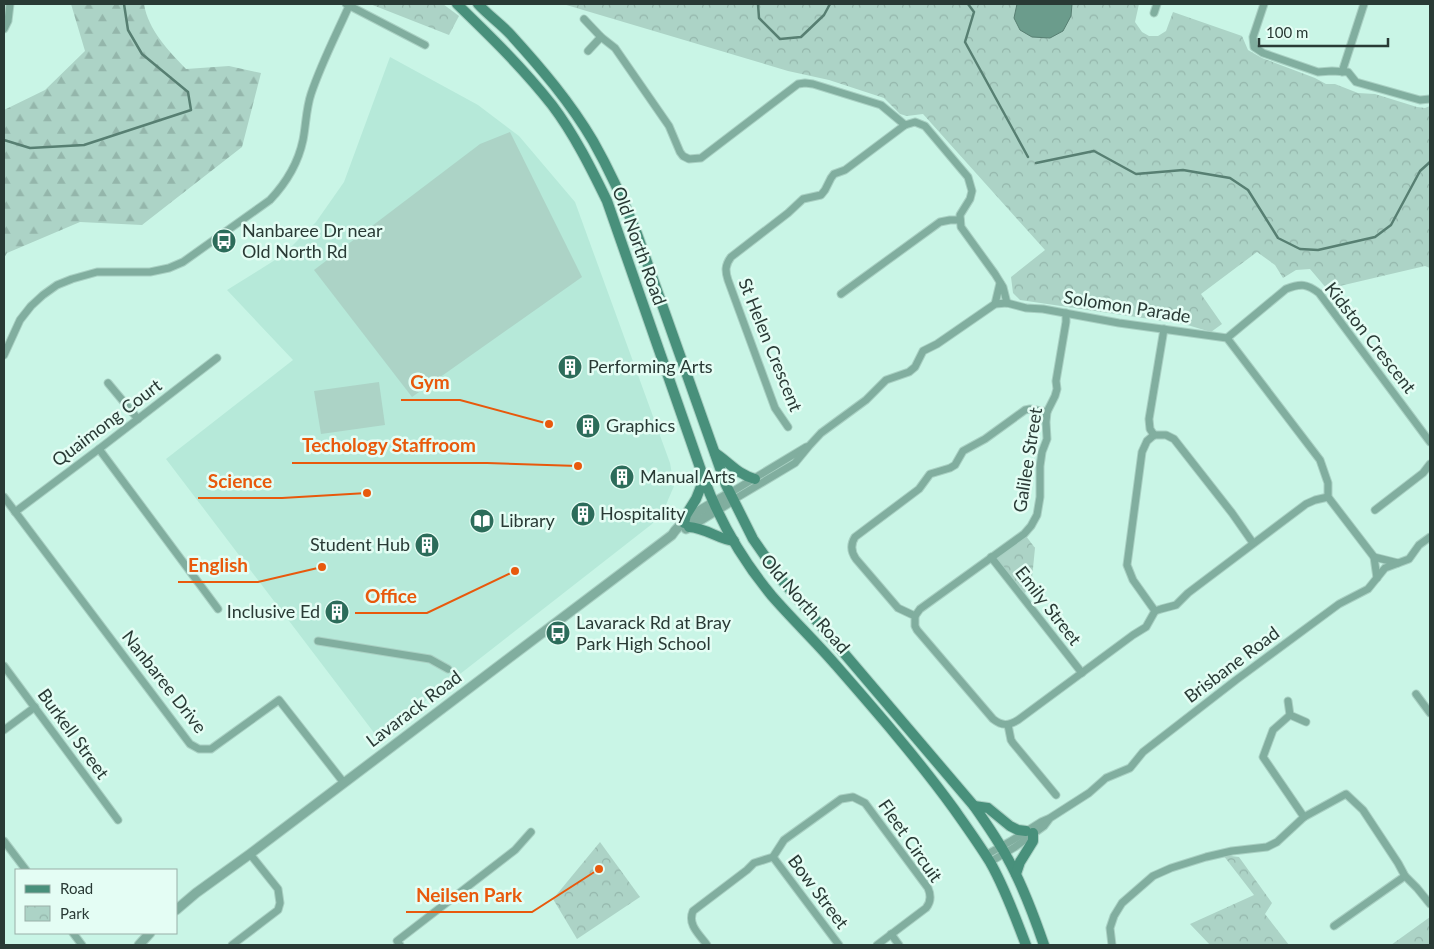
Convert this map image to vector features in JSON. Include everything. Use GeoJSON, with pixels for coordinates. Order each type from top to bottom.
{"type":"FeatureCollection","features":[{"type":"Feature","properties":{"kind":"main road","name":"Old North Road"},"geometry":{"type":"LineString","coordinates":[[457,4],[504,49],[552,105],[587,159],[608,201],[715,507],[747,563],[773,597],[832,660],[937,786],[988,858],[1009,900],[1026,945]]}},
{"type":"Feature","properties":{"kind":"main road","name":"Old North Road"},"geometry":{"type":"LineString","coordinates":[[478,4],[509,33],[559,91],[592,140],[608,168],[637,234],[732,497],[753,539],[781,579],[974,806],[1003,850],[1016,874],[1044,945]]}},
{"type":"Feature","properties":{"kind":"main road"},"geometry":{"type":"LineString","coordinates":[[715,453],[742,474],[755,479]]}},
{"type":"Feature","properties":{"kind":"main road"},"geometry":{"type":"LineString","coordinates":[[704,479],[696,499],[686,515],[687,525],[708,531],[722,539],[734,541]]}},
{"type":"Feature","properties":{"kind":"main road"},"geometry":{"type":"LineString","coordinates":[[974,806],[988,808],[1010,826],[1029,832],[1033,841],[1020,862],[1016,874]]}},
{"type":"Feature","properties":{"kind":"street"},"geometry":{"type":"LineString","coordinates":[[4,29],[8,21],[10,4]]}},
{"type":"Feature","properties":{"kind":"street"},"geometry":{"type":"LineString","coordinates":[[1154,14],[1157,4]]}},
{"type":"Feature","properties":{"kind":"street"},"geometry":{"type":"LineString","coordinates":[[1264,4],[1253,37],[1254,47],[1263,53],[1318,72],[1348,72],[1356,82],[1420,100],[1430,99]]}},
{"type":"Feature","properties":{"kind":"street"},"geometry":{"type":"LineString","coordinates":[[1342,72],[1364,4]]}},
{"type":"Feature","properties":{"kind":"street"},"geometry":{"type":"LineString","coordinates":[[4,355],[20,320],[31,306],[58,285],[97,272],[150,272],[169,268],[183,262],[270,200],[287,180],[298,159],[314,84],[348,5],[424,45]]}},
{"type":"Feature","properties":{"kind":"street"},"geometry":{"type":"LineString","coordinates":[[584,19],[601,37],[615,48],[669,126],[680,152],[689,159],[701,158],[798,84],[805,83],[883,106],[905,125],[915,122],[925,126],[968,177],[972,191],[970,199],[960,215],[961,227],[995,274],[1007,303]]}},
{"type":"Feature","properties":{"kind":"street"},"geometry":{"type":"LineString","coordinates":[[588,51],[601,37]]}},
{"type":"Feature","properties":{"kind":"street"},"geometry":{"type":"LineString","coordinates":[[891,114],[897,130]]}},
{"type":"Feature","properties":{"kind":"street","name":"St Helen Crescent"},"geometry":{"type":"LineString","coordinates":[[788,427],[776,408],[738,308],[726,273],[727,262],[730,257],[804,199],[821,195],[834,174],[845,170],[905,125]]}},
{"type":"Feature","properties":{"kind":"street"},"geometry":{"type":"LineString","coordinates":[[841,294],[940,222],[960,220]]}},
{"type":"Feature","properties":{"kind":"street"},"geometry":{"type":"LineString","coordinates":[[995,304],[1000,283]]}},
{"type":"Feature","properties":{"kind":"street","name":"Kidston Crescent"},"geometry":{"type":"LineString","coordinates":[[1227,338],[1286,289],[1295,285],[1311,286],[1319,294],[1430,442]]}},
{"type":"Feature","properties":{"kind":"street","name":"Solomon Parade"},"geometry":{"type":"LineString","coordinates":[[732,497],[795,463],[821,433],[866,400],[886,380],[909,372],[915,367],[923,351],[937,344],[995,304],[1007,303],[1026,308],[1043,308],[1227,338]]}},
{"type":"Feature","properties":{"kind":"street","name":"Galilee Street"},"geometry":{"type":"LineString","coordinates":[[915,616],[920,609],[1024,534],[1032,526],[1037,515],[1040,497],[1040,466],[1042,452],[1047,439],[1047,412],[1057,389],[1056,381],[1066,313]]}},
{"type":"Feature","properties":{"kind":"street"},"geometry":{"type":"LineString","coordinates":[[1154,435],[1150,428],[1149,419],[1164,329]]}},
{"type":"Feature","properties":{"kind":"street"},"geometry":{"type":"LineString","coordinates":[[1227,338],[1320,460],[1328,483],[1328,497],[1374,557],[1378,578]]}},
{"type":"Feature","properties":{"kind":"street","name":"Quaimong Court"},"geometry":{"type":"LineString","coordinates":[[15,512],[217,358]]}},
{"type":"Feature","properties":{"kind":"street"},"geometry":{"type":"LineString","coordinates":[[108,382],[138,419]]}},
{"type":"Feature","properties":{"kind":"street"},"geometry":{"type":"LineString","coordinates":[[1047,412],[1025,410],[985,439],[967,448],[955,464],[950,468],[930,474],[919,489],[853,540],[852,554],[898,608],[915,616],[917,630],[992,719],[998,723],[1008,725],[1018,720],[1142,630],[1155,611],[1176,605],[1188,592],[1306,504],[1328,497]]}},
{"type":"Feature","properties":{"kind":"street"},"geometry":{"type":"LineString","coordinates":[[1155,611],[1132,580],[1127,565],[1142,452],[1147,441],[1154,435],[1166,434],[1174,439],[1237,520],[1253,544]]}},
{"type":"Feature","properties":{"kind":"street","name":"Solomon Parade"},"geometry":{"type":"LineString","coordinates":[[732,497],[755,479],[809,446]]}},
{"type":"Feature","properties":{"kind":"street"},"geometry":{"type":"LineString","coordinates":[[99,449],[218,609]]}},
{"type":"Feature","properties":{"kind":"street"},"geometry":{"type":"LineString","coordinates":[[1375,510],[1423,473],[1430,464]]}},
{"type":"Feature","properties":{"kind":"street","name":"Nanbaree Drive"},"geometry":{"type":"LineString","coordinates":[[4,497],[190,744],[199,749],[211,749],[279,700],[344,783]]}},
{"type":"Feature","properties":{"kind":"street","name":"Lavarack Road"},"geometry":{"type":"LineString","coordinates":[[178,908],[672,535],[679,533],[687,525],[732,497]]}},
{"type":"Feature","properties":{"kind":"street","name":"Brisbane Road"},"geometry":{"type":"LineString","coordinates":[[988,858],[1003,850],[1041,822],[1089,793],[1106,778],[1130,768],[1143,752],[1236,680],[1339,604],[1368,589],[1385,568],[1410,559],[1419,545],[1430,537]]}},
{"type":"Feature","properties":{"kind":"street","name":"Emily Street"},"geometry":{"type":"LineString","coordinates":[[991,557],[1082,673]]}},
{"type":"Feature","properties":{"kind":"street"},"geometry":{"type":"LineString","coordinates":[[1374,557],[1398,563]]}},
{"type":"Feature","properties":{"kind":"street"},"geometry":{"type":"LineString","coordinates":[[318,641],[430,659],[448,668]]}},
{"type":"Feature","properties":{"kind":"street","name":"Burkell Street"},"geometry":{"type":"LineString","coordinates":[[4,666],[118,820]]}},
{"type":"Feature","properties":{"kind":"street"},"geometry":{"type":"LineString","coordinates":[[1416,694],[1430,714]]}},
{"type":"Feature","properties":{"kind":"street"},"geometry":{"type":"LineString","coordinates":[[1288,701],[1290,715]]}},
{"type":"Feature","properties":{"kind":"street"},"geometry":{"type":"LineString","coordinates":[[4,730],[35,707]]}},
{"type":"Feature","properties":{"kind":"street"},"geometry":{"type":"LineString","coordinates":[[1290,715],[1306,722]]}},
{"type":"Feature","properties":{"kind":"street"},"geometry":{"type":"LineString","coordinates":[[1290,715],[1273,730],[1263,758],[1304,817]]}},
{"type":"Feature","properties":{"kind":"street"},"geometry":{"type":"LineString","coordinates":[[1008,725],[1013,744],[1056,794]]}},
{"type":"Feature","properties":{"kind":"street"},"geometry":{"type":"LineString","coordinates":[[1112,945],[1110,928],[1122,902],[1153,876],[1206,857],[1267,847],[1277,842],[1304,817],[1346,794],[1363,810],[1405,876],[1430,904]]}},
{"type":"Feature","properties":{"kind":"street","name":"Fleet Circuit"},"geometry":{"type":"LineString","coordinates":[[773,857],[784,840],[840,799],[853,797],[862,801],[928,888],[930,894],[929,903],[926,908],[876,945]]}},
{"type":"Feature","properties":{"kind":"street"},"geometry":{"type":"LineString","coordinates":[[398,943],[515,850],[531,832]]}},
{"type":"Feature","properties":{"kind":"street"},"geometry":{"type":"LineString","coordinates":[[4,841],[25,869]]}},
{"type":"Feature","properties":{"kind":"street"},"geometry":{"type":"LineString","coordinates":[[232,945],[278,910],[280,903],[278,889],[250,854]]}},
{"type":"Feature","properties":{"kind":"street"},"geometry":{"type":"LineString","coordinates":[[707,945],[692,923],[693,911],[754,863],[773,857]]}},
{"type":"Feature","properties":{"kind":"street","name":"Bow Street"},"geometry":{"type":"LineString","coordinates":[[773,857],[839,945]]}},
{"type":"Feature","properties":{"kind":"street"},"geometry":{"type":"LineString","coordinates":[[1334,926],[1405,876]]}},
{"type":"Feature","properties":{"kind":"street"},"geometry":{"type":"LineString","coordinates":[[74,934],[82,945]]}},
{"type":"Feature","properties":{"kind":"street"},"geometry":{"type":"LineString","coordinates":[[140,945],[149,934]]}},
{"type":"Feature","properties":{"kind":"street"},"geometry":{"type":"LineString","coordinates":[[891,934],[899,945]]}},
{"type":"Feature","properties":{"kind":"shaded area"},"geometry":{"type":"Polygon","coordinates":[[[1017,4],[1072,4],[1071,16],[1063,31],[1050,38],[1032,37],[1020,30],[1014,18],[1017,4]]]}},
{"type":"Feature","properties":{"kind":"shaded area"},"geometry":{"type":"Polygon","coordinates":[[[390,57],[478,105],[519,136],[575,202],[670,463],[674,486],[665,507],[652,524],[378,738],[166,459],[293,360],[227,290],[283,255],[316,222],[344,182],[390,57]]]}},
{"type":"Feature","properties":{"kind":"green space"},"geometry":{"type":"Polygon","coordinates":[[[71,4],[144,4],[146,14],[155,31],[166,47],[186,69],[229,66],[261,73],[242,147],[142,225],[80,222],[7,253],[4,258],[4,110],[45,90],[85,51],[71,4]]]}},
{"type":"Feature","properties":{"kind":"green space"},"geometry":{"type":"Polygon","coordinates":[[[370,4],[443,4],[459,16],[449,35],[370,4]]]}},
{"type":"Feature","properties":{"kind":"green space"},"geometry":{"type":"Polygon","coordinates":[[[563,4],[1139,4],[1135,22],[1142,32],[1149,36],[1158,36],[1166,31],[1173,12],[1242,36],[1248,50],[1262,58],[1326,84],[1335,84],[1358,93],[1375,94],[1417,107],[1425,108],[1430,106],[1430,268],[1425,266],[1327,289],[1310,269],[1296,270],[1283,278],[1275,265],[1257,252],[1201,294],[1222,324],[1211,332],[1184,324],[1020,300],[1013,293],[1011,277],[1045,250],[923,114],[907,116],[900,114],[884,98],[829,80],[788,71],[563,4]]]}},
{"type":"Feature","properties":{"kind":"green space"},"geometry":{"type":"Polygon","coordinates":[[[510,132],[582,277],[412,397],[314,270],[480,144],[510,132]]]}},
{"type":"Feature","properties":{"kind":"green space"},"geometry":{"type":"Polygon","coordinates":[[[379,382],[385,425],[321,434],[314,391],[379,382]]]}},
{"type":"Feature","properties":{"kind":"green space"},"geometry":{"type":"Polygon","coordinates":[[[1026,536],[1035,548],[1031,588],[1023,594],[995,558],[1026,536]]]}},
{"type":"Feature","properties":{"kind":"green space"},"geometry":{"type":"Polygon","coordinates":[[[600,842],[640,897],[577,939],[553,899],[600,842]]]}},
{"type":"Feature","properties":{"kind":"green space"},"geometry":{"type":"Polygon","coordinates":[[[1223,855],[1239,857],[1272,903],[1265,914],[1289,945],[1210,945],[1190,924],[1254,895],[1223,855]]]}},
{"type":"Feature","properties":{"kind":"green space"},"geometry":{"type":"Polygon","coordinates":[[[1430,917],[1430,945],[1391,945],[1430,917]]]}},
{"type":"Feature","properties":{"kind":"waterway"},"geometry":{"type":"LineString","coordinates":[[4,140],[30,148],[84,145],[191,110],[188,92],[142,54],[128,30],[124,4]]}},
{"type":"Feature","properties":{"kind":"waterway"},"geometry":{"type":"LineString","coordinates":[[758,4],[759,18],[780,39],[801,37],[824,15],[830,4]]}},
{"type":"Feature","properties":{"kind":"waterway"},"geometry":{"type":"LineString","coordinates":[[968,4],[974,12],[965,42],[1028,157]]}},
{"type":"Feature","properties":{"kind":"waterway"},"geometry":{"type":"LineString","coordinates":[[1036,163],[1094,151],[1136,174],[1183,170],[1230,178],[1248,190],[1278,238],[1300,249],[1318,250],[1375,237],[1391,225],[1420,171],[1430,162]]}},
{"type":"Feature","properties":{"kind":"place","name":"Nanbaree Dr near Old North Rd"},"geometry":{"type":"Point","coordinates":[224,241]}},
{"type":"Feature","properties":{"kind":"place","name":"Performing Arts"},"geometry":{"type":"Point","coordinates":[570,367]}},
{"type":"Feature","properties":{"kind":"place","name":"Gym"},"geometry":{"type":"Point","coordinates":[549,424]}},
{"type":"Feature","properties":{"kind":"place","name":"Graphics"},"geometry":{"type":"Point","coordinates":[588,426]}},
{"type":"Feature","properties":{"kind":"place","name":"Techology Staffroom"},"geometry":{"type":"Point","coordinates":[578,466]}},
{"type":"Feature","properties":{"kind":"place","name":"Manual Arts"},"geometry":{"type":"Point","coordinates":[622,477]}},
{"type":"Feature","properties":{"kind":"place","name":"Science"},"geometry":{"type":"Point","coordinates":[367,493]}},
{"type":"Feature","properties":{"kind":"place","name":"Hospitality"},"geometry":{"type":"Point","coordinates":[583,514]}},
{"type":"Feature","properties":{"kind":"place","name":"Library"},"geometry":{"type":"Point","coordinates":[482,521]}},
{"type":"Feature","properties":{"kind":"place","name":"Student Hub"},"geometry":{"type":"Point","coordinates":[427,545]}},
{"type":"Feature","properties":{"kind":"place","name":"English"},"geometry":{"type":"Point","coordinates":[322,567]}},
{"type":"Feature","properties":{"kind":"place","name":"Office"},"geometry":{"type":"Point","coordinates":[515,571]}},
{"type":"Feature","properties":{"kind":"place","name":"Inclusive Ed"},"geometry":{"type":"Point","coordinates":[337,612]}},
{"type":"Feature","properties":{"kind":"place","name":"Lavarack Rd at Bray Park High School"},"geometry":{"type":"Point","coordinates":[558,633]}},
{"type":"Feature","properties":{"kind":"place","name":"Neilsen Park"},"geometry":{"type":"Point","coordinates":[599,869]}}]}
